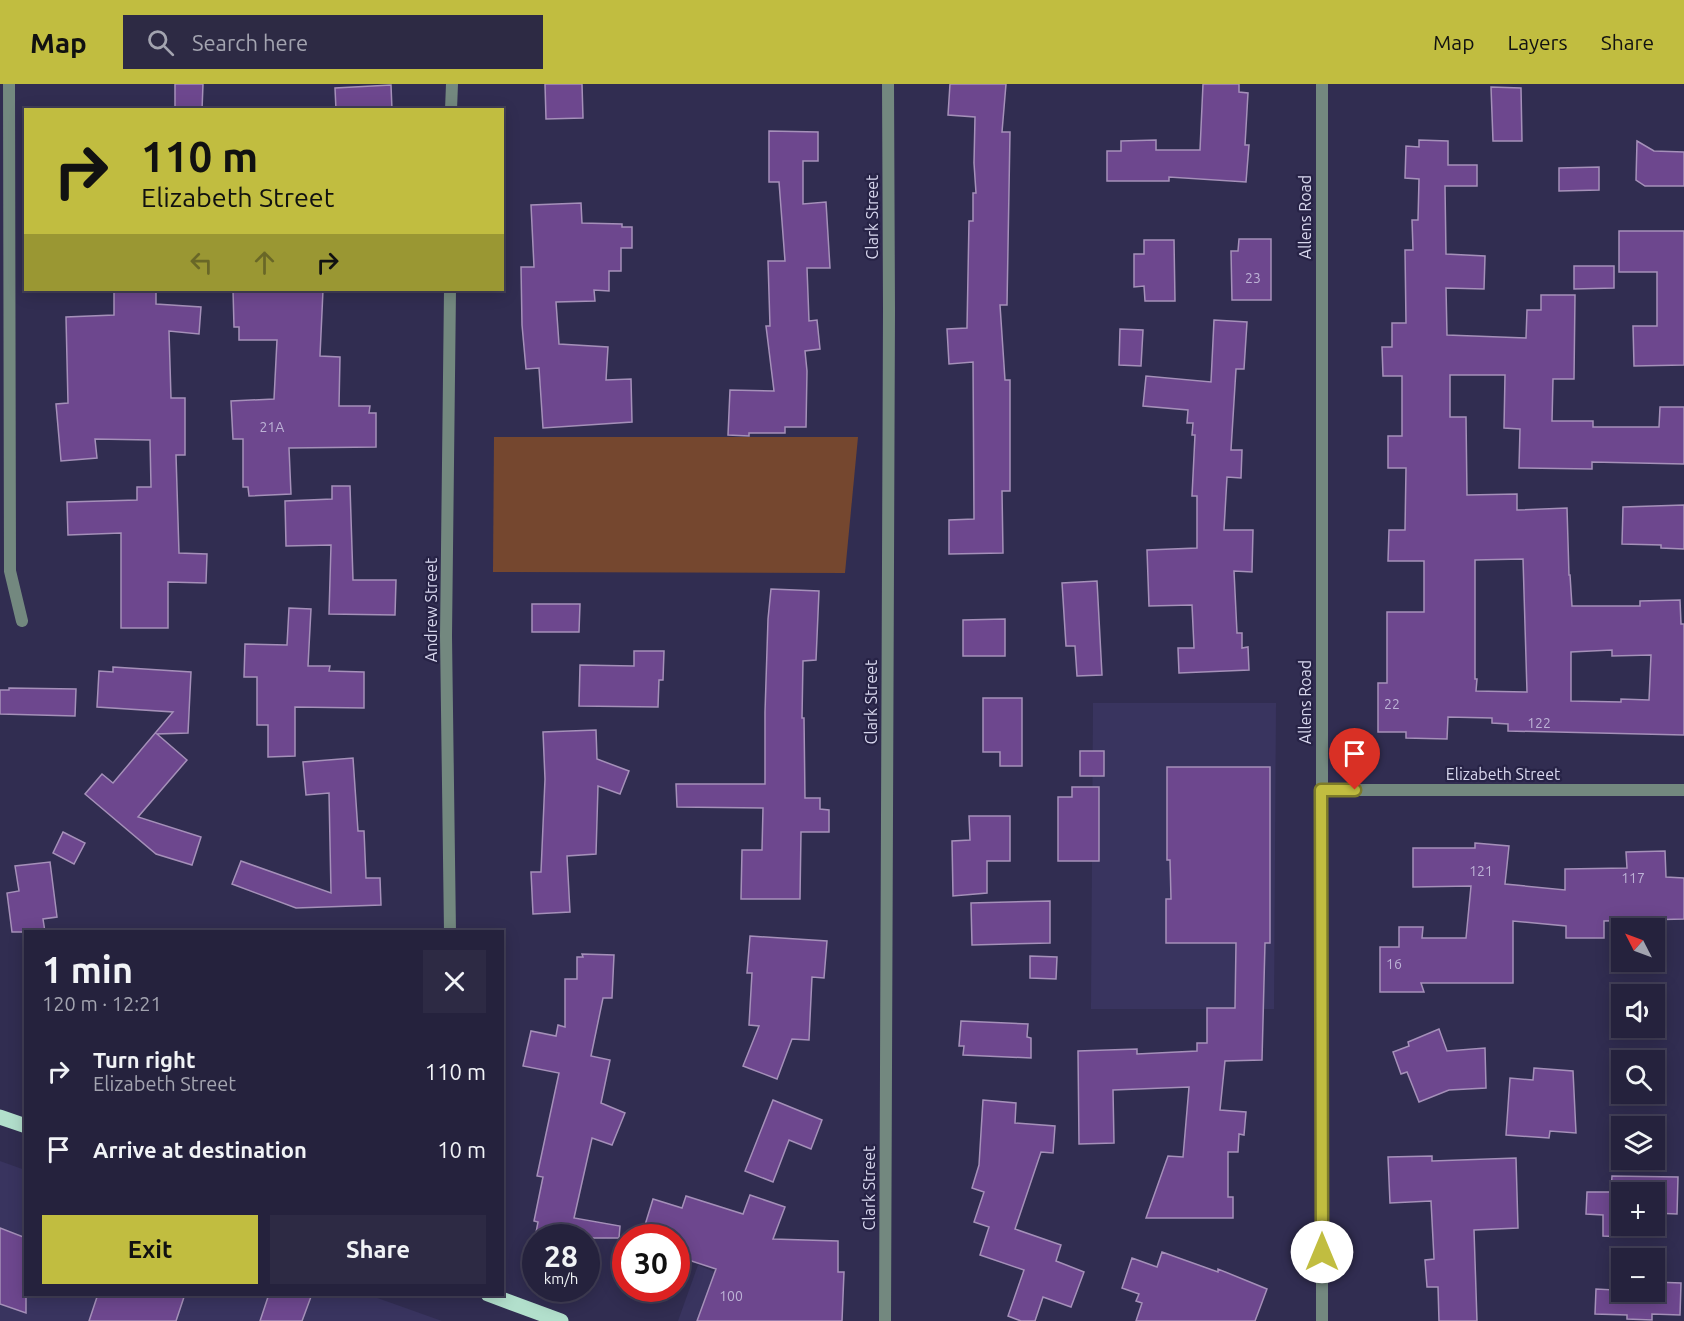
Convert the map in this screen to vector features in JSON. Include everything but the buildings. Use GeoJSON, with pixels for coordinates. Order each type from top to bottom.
{"type":"FeatureCollection","features":[{"type":"Feature","properties":{"kind":"main road"},"geometry":{"type":"LineString","coordinates":[[0,1117],[24,1125]]}},
{"type":"Feature","properties":{"kind":"main road"},"geometry":{"type":"LineString","coordinates":[[493,1296],[561,1321]]}},
{"type":"Feature","properties":{"kind":"street"},"geometry":{"type":"LineString","coordinates":[[9,84],[10,570],[22,621]]}},
{"type":"Feature","properties":{"kind":"street"},"geometry":{"type":"LineString","coordinates":[[451,108],[452,84]]}},
{"type":"Feature","properties":{"kind":"street","name":"Clark Street"},"geometry":{"type":"LineString","coordinates":[[885,1321],[888,84]]}},
{"type":"Feature","properties":{"kind":"street","name":"Allens Road"},"geometry":{"type":"LineString","coordinates":[[1322,84],[1322,1321]]}},
{"type":"Feature","properties":{"kind":"street","name":"Andrew Street"},"geometry":{"type":"LineString","coordinates":[[450,291],[447,648],[450,930]]}},
{"type":"Feature","properties":{"kind":"street","name":"Elizabeth Street"},"geometry":{"type":"LineString","coordinates":[[1321,790],[1684,790]]}},
{"type":"Feature","properties":{"kind":"shaded area"},"geometry":{"type":"Polygon","coordinates":[[[494,437],[858,437],[845,573],[493,572],[494,437]]]}},
{"type":"Feature","properties":{"kind":"shaded area"},"geometry":{"type":"Polygon","coordinates":[[[1093,703],[1276,703],[1274,1009],[1091,1009],[1093,703]]]}},
{"type":"Feature","properties":{"kind":"shaded area"},"geometry":{"type":"Polygon","coordinates":[[[0,1161],[24,1170],[24,1296],[372,1296],[442,1321],[0,1321],[0,1161]]]}},
{"type":"Feature","properties":{"kind":"shaded area"},"geometry":{"type":"Polygon","coordinates":[[[698,1265],[832,1321],[678,1321],[685,1302],[690,1302],[690,1287],[698,1265]]]}},
{"type":"Feature","properties":{"kind":"route"},"geometry":{"type":"LineString","coordinates":[[1322,1252],[1321,790],[1355,790]]}}]}
